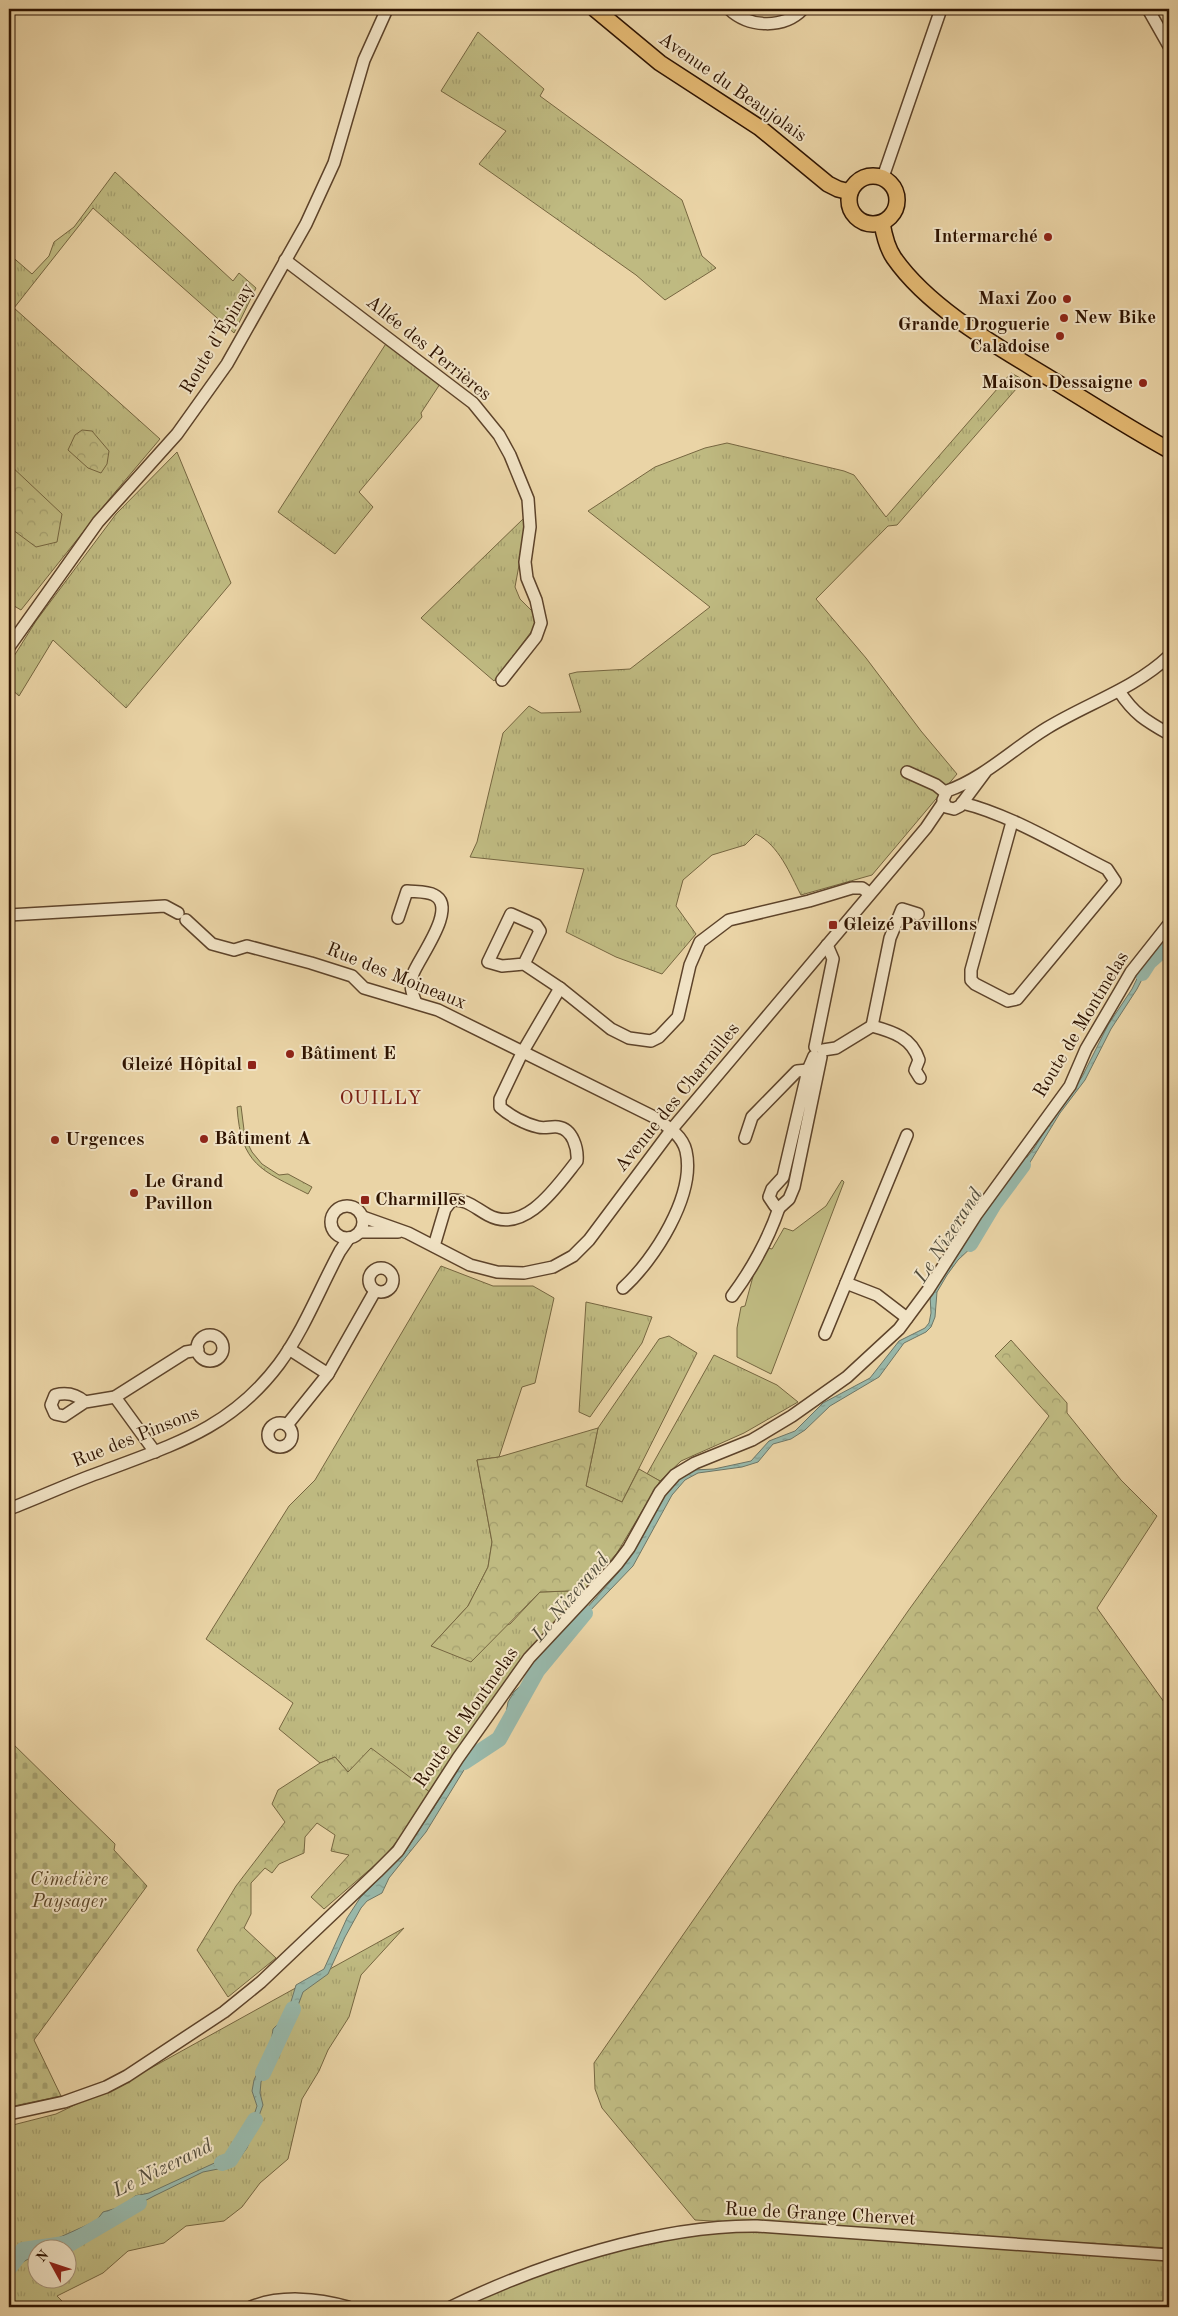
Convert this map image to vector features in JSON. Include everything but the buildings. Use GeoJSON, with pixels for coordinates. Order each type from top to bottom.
{"type":"FeatureCollection","features":[{"type":"Feature","properties":{"kind":"main road","name":"Avenue du Beaujolais"},"geometry":{"type":"LineString","coordinates":[[595,9],[660,63],[760,128],[828,184],[850,192]]}},
{"type":"Feature","properties":{"kind":"main road"},"geometry":{"type":"LineString","coordinates":[[871,176],[883,178],[893,186],[898,197],[896,208],[890,217],[882,223],[873,224],[857,218],[851,211],[850,192],[858,181],[871,176]]}},
{"type":"Feature","properties":{"kind":"main road"},"geometry":{"type":"LineString","coordinates":[[882,223],[884,237],[894,258],[949,313],[977,334],[1137,433],[1169,450]]}},
{"type":"Feature","properties":{"kind":"street","name":"Route d'Épinay"},"geometry":{"type":"LineString","coordinates":[[9,647],[98,522],[177,434],[227,364],[306,224],[334,162],[364,60],[387,9]]}},
{"type":"Feature","properties":{"kind":"street"},"geometry":{"type":"LineString","coordinates":[[729,9],[737,16],[745,19],[770,24],[786,21],[803,9]]}},
{"type":"Feature","properties":{"kind":"street"},"geometry":{"type":"LineString","coordinates":[[883,178],[940,9]]}},
{"type":"Feature","properties":{"kind":"street"},"geometry":{"type":"LineString","coordinates":[[1148,9],[1169,46]]}},
{"type":"Feature","properties":{"kind":"street","name":"Allée des Perrières"},"geometry":{"type":"LineString","coordinates":[[285,260],[472,403],[499,435],[510,455],[528,499],[530,527],[525,562],[527,578],[536,600],[541,623],[536,637],[502,680]]}},
{"type":"Feature","properties":{"kind":"street","name":"Avenue des Charmilles"},"geometry":{"type":"LineString","coordinates":[[363,1217],[408,1233],[470,1265],[496,1272],[524,1273],[553,1267],[573,1256],[589,1240],[672,1129],[949,799],[1050,726],[1119,691],[1142,677],[1169,656]]}},
{"type":"Feature","properties":{"kind":"street"},"geometry":{"type":"LineString","coordinates":[[1119,691],[1129,706],[1143,720],[1169,734]]}},
{"type":"Feature","properties":{"kind":"street","name":"Avenue des Charmilles"},"geometry":{"type":"LineString","coordinates":[[962,802],[986,771]]}},
{"type":"Feature","properties":{"kind":"street"},"geometry":{"type":"LineString","coordinates":[[908,772],[936,785],[958,808],[962,802],[1012,822],[1107,869],[1115,881],[1017,999],[1008,1000],[975,984],[971,980],[971,970],[1012,822]]}},
{"type":"Feature","properties":{"kind":"street"},"geometry":{"type":"LineString","coordinates":[[524,964],[540,931],[536,926],[511,914],[488,962],[502,966],[524,964],[560,988],[611,1029],[629,1038],[651,1041],[659,1037],[678,1017],[690,965],[700,942],[729,920],[852,888],[862,888],[869,893]]}},
{"type":"Feature","properties":{"kind":"street"},"geometry":{"type":"LineString","coordinates":[[398,918],[407,890],[434,895],[441,901],[442,913],[430,945],[413,973],[410,986],[416,1004]]}},
{"type":"Feature","properties":{"kind":"street","name":"Rue des Moineaux"},"geometry":{"type":"LineString","coordinates":[[9,915],[165,906],[182,916],[212,944],[234,950],[247,946],[311,962],[352,976],[364,988],[438,1010],[652,1116],[672,1129]]}},
{"type":"Feature","properties":{"kind":"street"},"geometry":{"type":"LineString","coordinates":[[779,1208],[775,1206],[769,1197],[772,1189],[783,1177],[808,1070],[818,1053],[836,1048],[872,1026],[890,938],[899,908],[918,914]]}},
{"type":"Feature","properties":{"kind":"street","name":"Route de Montmelas"},"geometry":{"type":"LineString","coordinates":[[9,2114],[64,2102],[106,2087],[161,2056],[224,2012],[261,1982],[371,1879],[398,1851],[458,1758],[540,1644],[617,1564],[629,1548],[660,1492],[675,1475],[695,1463],[752,1440],[792,1416],[847,1377],[907,1318],[976,1215],[1070,1086],[1086,1049],[1131,972],[1169,924]]}},
{"type":"Feature","properties":{"kind":"street"},"geometry":{"type":"LineString","coordinates":[[732,1296],[745,1279],[771,1231],[779,1208],[789,1199],[794,1187],[833,960],[827,945]]}},
{"type":"Feature","properties":{"kind":"street"},"geometry":{"type":"LineString","coordinates":[[434,1246],[445,1209],[452,1200],[466,1202],[494,1217],[513,1220],[530,1213],[577,1162],[578,1148],[569,1134],[559,1127],[538,1127],[509,1115],[500,1107],[500,1099],[522,1052],[560,988]]}},
{"type":"Feature","properties":{"kind":"street"},"geometry":{"type":"LineString","coordinates":[[872,1026],[894,1034],[915,1047],[919,1060],[915,1070],[920,1078]]}},
{"type":"Feature","properties":{"kind":"street"},"geometry":{"type":"LineString","coordinates":[[746,1138],[752,1116],[797,1071],[808,1070]]}},
{"type":"Feature","properties":{"kind":"street"},"geometry":{"type":"LineString","coordinates":[[623,1288],[635,1278],[656,1249],[678,1206],[685,1182],[686,1150],[672,1129]]}},
{"type":"Feature","properties":{"kind":"street"},"geometry":{"type":"LineString","coordinates":[[825,1334],[907,1135]]}},
{"type":"Feature","properties":{"kind":"street"},"geometry":{"type":"LineString","coordinates":[[350,1206],[358,1209],[364,1222],[360,1232],[343,1237],[332,1229],[331,1222],[336,1210],[341,1207],[350,1206]]}},
{"type":"Feature","properties":{"kind":"street","name":"Avenue des Charmilles"},"geometry":{"type":"LineString","coordinates":[[360,1232],[408,1233]]}},
{"type":"Feature","properties":{"kind":"street","name":"Rue des Pinsons"},"geometry":{"type":"LineString","coordinates":[[9,1509],[200,1433],[238,1408],[266,1379],[289,1349],[325,1278],[343,1237]]}},
{"type":"Feature","properties":{"kind":"street"},"geometry":{"type":"LineString","coordinates":[[846,1283],[878,1295],[907,1318]]}},
{"type":"Feature","properties":{"kind":"street"},"geometry":{"type":"LineString","coordinates":[[287,1425],[328,1374],[375,1291]]}},
{"type":"Feature","properties":{"kind":"street"},"geometry":{"type":"LineString","coordinates":[[289,1349],[328,1374]]}},
{"type":"Feature","properties":{"kind":"street"},"geometry":{"type":"LineString","coordinates":[[85,1402],[115,1397],[186,1352],[198,1350]]}},
{"type":"Feature","properties":{"kind":"street"},"geometry":{"type":"LineString","coordinates":[[115,1397],[155,1452]]}},
{"type":"Feature","properties":{"kind":"street","name":"Rue de Grange Chervet"},"geometry":{"type":"LineString","coordinates":[[450,2307],[506,2281],[585,2256],[640,2241],[709,2227],[757,2226],[1169,2255]]}},
{"type":"Feature","properties":{"kind":"street"},"geometry":{"type":"LineString","coordinates":[[250,2307],[265,2301],[281,2298],[348,2307]]}},
{"type":"Feature","properties":{"kind":"green space"},"geometry":{"type":"Polygon","coordinates":[[[478,32],[544,89],[540,96],[682,200],[702,256],[716,268],[665,300],[636,275],[479,164],[506,131],[441,91],[478,32]]]}},
{"type":"Feature","properties":{"kind":"green space"},"geometry":{"type":"Polygon","coordinates":[[[115,172],[233,281],[239,273],[256,288],[234,333],[93,208],[14,308],[160,439],[21,610],[9,603],[9,254],[32,274],[49,256],[54,242],[74,227],[115,172]]]}},
{"type":"Feature","properties":{"kind":"green space"},"geometry":{"type":"Polygon","coordinates":[[[387,342],[440,384],[421,413],[422,417],[359,492],[373,507],[335,554],[278,512],[387,342]]]}},
{"type":"Feature","properties":{"kind":"green space"},"geometry":{"type":"Polygon","coordinates":[[[1011,373],[1024,380],[897,525],[888,526],[816,599],[866,658],[921,731],[957,774],[872,875],[801,895],[788,869],[777,853],[771,845],[756,834],[745,845],[712,855],[683,880],[676,906],[696,934],[662,974],[616,957],[566,932],[584,869],[470,857],[477,842],[503,733],[529,706],[541,713],[581,712],[569,674],[630,669],[710,607],[588,511],[655,467],[705,448],[727,443],[854,475],[886,517],[1011,373]]]}},
{"type":"Feature","properties":{"kind":"green space"},"geometry":{"type":"Polygon","coordinates":[[[82,430],[92,431],[109,451],[107,464],[101,473],[88,468],[68,450],[75,435],[82,430]]]}},
{"type":"Feature","properties":{"kind":"green space"},"geometry":{"type":"Polygon","coordinates":[[[177,452],[231,583],[126,708],[53,640],[19,696],[9,687],[9,664],[36,621],[116,514],[177,452]]]}},
{"type":"Feature","properties":{"kind":"green space"},"geometry":{"type":"Polygon","coordinates":[[[9,464],[62,514],[57,542],[36,547],[9,527],[9,464]]]}},
{"type":"Feature","properties":{"kind":"green space"},"geometry":{"type":"Polygon","coordinates":[[[523,519],[526,527],[515,587],[520,599],[532,611],[535,620],[534,628],[494,681],[421,618],[523,519]]]}},
{"type":"Feature","properties":{"kind":"green space"},"geometry":{"type":"Polygon","coordinates":[[[241,1106],[245,1138],[252,1152],[262,1164],[279,1175],[288,1174],[312,1187],[308,1194],[266,1171],[249,1154],[243,1142],[239,1126],[237,1107],[241,1106]]]}},
{"type":"Feature","properties":{"kind":"green space"},"geometry":{"type":"Polygon","coordinates":[[[842,1180],[844,1182],[771,1374],[737,1357],[737,1328],[741,1307],[745,1306],[755,1269],[768,1248],[772,1249],[784,1228],[793,1231],[826,1206],[842,1180]]]}},
{"type":"Feature","properties":{"kind":"green space"},"geometry":{"type":"Polygon","coordinates":[[[441,1266],[493,1286],[533,1286],[554,1298],[535,1383],[522,1387],[499,1457],[477,1460],[492,1542],[488,1567],[468,1606],[431,1646],[510,1624],[540,1592],[570,1591],[578,1597],[537,1641],[498,1692],[431,1793],[348,1772],[335,1757],[320,1763],[279,1729],[293,1703],[206,1639],[289,1506],[315,1480],[441,1266]]]}},
{"type":"Feature","properties":{"kind":"green space"},"geometry":{"type":"Polygon","coordinates":[[[586,1302],[652,1317],[642,1343],[590,1417],[579,1412],[586,1302]]]}},
{"type":"Feature","properties":{"kind":"green space"},"geometry":{"type":"Polygon","coordinates":[[[669,1336],[697,1353],[622,1502],[586,1486],[598,1428],[659,1339],[669,1336]]]}},
{"type":"Feature","properties":{"kind":"green space"},"geometry":{"type":"Polygon","coordinates":[[[1011,1340],[1067,1403],[1067,1413],[1121,1480],[1157,1516],[1097,1608],[1169,1709],[1169,2248],[695,2220],[602,2108],[595,2089],[594,2063],[908,1611],[1049,1416],[995,1356],[1011,1340]]]}},
{"type":"Feature","properties":{"kind":"green space"},"geometry":{"type":"Polygon","coordinates":[[[714,1355],[777,1385],[798,1402],[744,1433],[681,1461],[660,1481],[647,1474],[714,1355]]]}},
{"type":"Feature","properties":{"kind":"green space"},"geometry":{"type":"Polygon","coordinates":[[[598,1428],[586,1486],[622,1502],[639,1469],[660,1481],[617,1553],[578,1597],[569,1591],[540,1592],[471,1662],[431,1646],[468,1606],[488,1567],[492,1542],[477,1460],[499,1457],[598,1428]]]}},
{"type":"Feature","properties":{"kind":"green space","name":"Cimetière Paysager"},"geometry":{"type":"Polygon","coordinates":[[[9,1740],[115,1844],[114,1850],[147,1886],[34,2040],[61,2096],[9,2107],[9,1740]]]}},
{"type":"Feature","properties":{"kind":"green space"},"geometry":{"type":"Polygon","coordinates":[[[371,1748],[431,1793],[408,1828],[383,1858],[324,1909],[311,1897],[349,1855],[331,1851],[335,1835],[317,1823],[305,1837],[304,1853],[279,1864],[272,1873],[265,1868],[251,1883],[251,1914],[244,1928],[276,1958],[228,1997],[197,1950],[236,1886],[285,1822],[272,1804],[278,1790],[320,1763],[335,1757],[348,1772],[371,1748]]]}},
{"type":"Feature","properties":{"kind":"green space"},"geometry":{"type":"Polygon","coordinates":[[[404,1928],[361,1975],[349,2017],[328,2050],[319,2071],[302,2099],[288,2159],[260,2183],[242,2207],[224,2221],[186,2226],[164,2243],[128,2251],[103,2273],[78,2286],[78,2238],[28,2238],[28,2288],[73,2288],[57,2296],[68,2307],[9,2307],[9,2126],[56,2114],[151,2068],[404,1928]]]}},
{"type":"Feature","properties":{"kind":"green space"},"geometry":{"type":"Polygon","coordinates":[[[731,2230],[1169,2260],[1169,2307],[461,2307],[531,2277],[580,2261],[655,2243],[731,2230]]]}},
{"type":"Feature","properties":{"kind":"water"},"geometry":{"type":"Polygon","coordinates":[[[1169,937],[1169,943],[1160,949],[1152,960],[1137,989],[1111,1029],[1085,1080],[1060,1113],[1029,1164],[1010,1182],[996,1202],[981,1226],[975,1244],[958,1260],[947,1275],[937,1292],[935,1317],[931,1327],[926,1332],[904,1343],[879,1377],[830,1406],[805,1430],[791,1439],[773,1444],[758,1462],[742,1467],[698,1473],[685,1480],[672,1495],[633,1566],[586,1615],[570,1636],[559,1643],[546,1663],[524,1687],[516,1700],[508,1732],[500,1744],[490,1753],[467,1765],[426,1832],[389,1878],[382,1893],[367,1901],[361,1908],[328,1974],[303,1992],[293,2019],[280,2036],[261,2082],[260,2093],[263,2105],[247,2148],[238,2160],[228,2167],[203,2172],[74,2238],[58,2238],[96,2221],[103,2212],[124,2206],[135,2196],[149,2193],[221,2160],[230,2155],[239,2146],[257,2106],[252,2091],[254,2080],[271,2043],[273,2029],[287,2015],[296,1985],[324,1969],[347,1918],[360,1898],[403,1855],[466,1758],[489,1746],[494,1741],[504,1725],[508,1702],[514,1692],[543,1664],[553,1643],[570,1630],[577,1619],[618,1573],[641,1539],[664,1496],[678,1480],[694,1470],[714,1469],[751,1461],[769,1441],[795,1431],[823,1403],[870,1378],[899,1341],[925,1328],[929,1323],[931,1313],[930,1295],[956,1254],[970,1241],[978,1221],[1006,1182],[1033,1150],[1065,1099],[1082,1077],[1108,1025],[1132,989],[1144,964],[1164,940],[1169,937]]]}},
{"type":"Feature","properties":{"kind":"water"},"geometry":{"type":"Polygon","coordinates":[[[27,2248],[28,2259],[9,2270],[9,2262],[27,2248]]]}},
{"type":"Feature","properties":{"kind":"waterway","name":"Le Nizerand"},"geometry":{"type":"LineString","coordinates":[[1142,973],[1149,962],[1169,944]]}},
{"type":"Feature","properties":{"kind":"waterway","name":"Le Nizerand"},"geometry":{"type":"LineString","coordinates":[[970,1244],[994,1204],[1023,1165]]}},
{"type":"Feature","properties":{"kind":"waterway","name":"Le Nizerand"},"geometry":{"type":"LineString","coordinates":[[464,1762],[499,1739],[537,1671],[585,1613]]}},
{"type":"Feature","properties":{"kind":"waterway","name":"Le Nizerand"},"geometry":{"type":"LineString","coordinates":[[263,2073],[293,2009]]}},
{"type":"Feature","properties":{"kind":"waterway","name":"Le Nizerand"},"geometry":{"type":"LineString","coordinates":[[222,2163],[230,2160],[255,2120]]}},
{"type":"Feature","properties":{"kind":"waterway","name":"Le Nizerand"},"geometry":{"type":"LineString","coordinates":[[9,2268],[23,2250],[71,2243],[139,2203]]}},
{"type":"Feature","properties":{"kind":"place","name":"Intermarché"},"geometry":{"type":"Point","coordinates":[1048,237]}},
{"type":"Feature","properties":{"kind":"place","name":"Maxi Zoo"},"geometry":{"type":"Point","coordinates":[1067,299]}},
{"type":"Feature","properties":{"kind":"place","name":"New Bike"},"geometry":{"type":"Point","coordinates":[1064,318]}},
{"type":"Feature","properties":{"kind":"place","name":"Grande Droguerie Caladoise"},"geometry":{"type":"Point","coordinates":[1060,336]}},
{"type":"Feature","properties":{"kind":"place","name":"Maison Dessaigne"},"geometry":{"type":"Point","coordinates":[1143,383]}},
{"type":"Feature","properties":{"kind":"place","name":"Gleizé Pavillons"},"geometry":{"type":"Point","coordinates":[833,925]}},
{"type":"Feature","properties":{"kind":"place","name":"Bâtiment E"},"geometry":{"type":"Point","coordinates":[290,1054]}},
{"type":"Feature","properties":{"kind":"place","name":"Gleizé Hôpital"},"geometry":{"type":"Point","coordinates":[252,1065]}},
{"type":"Feature","properties":{"kind":"place","name":"Bâtiment A"},"geometry":{"type":"Point","coordinates":[204,1139]}},
{"type":"Feature","properties":{"kind":"place","name":"Urgences"},"geometry":{"type":"Point","coordinates":[55,1140]}},
{"type":"Feature","properties":{"kind":"place","name":"Le Grand Pavillon"},"geometry":{"type":"Point","coordinates":[134,1193]}},
{"type":"Feature","properties":{"kind":"place","name":"Charmilles"},"geometry":{"type":"Point","coordinates":[365,1200]}},
{"type":"Feature","properties":{"kind":"district","name":"OUILLY"},"geometry":{"type":"Point","coordinates":[381,1099]}}]}
